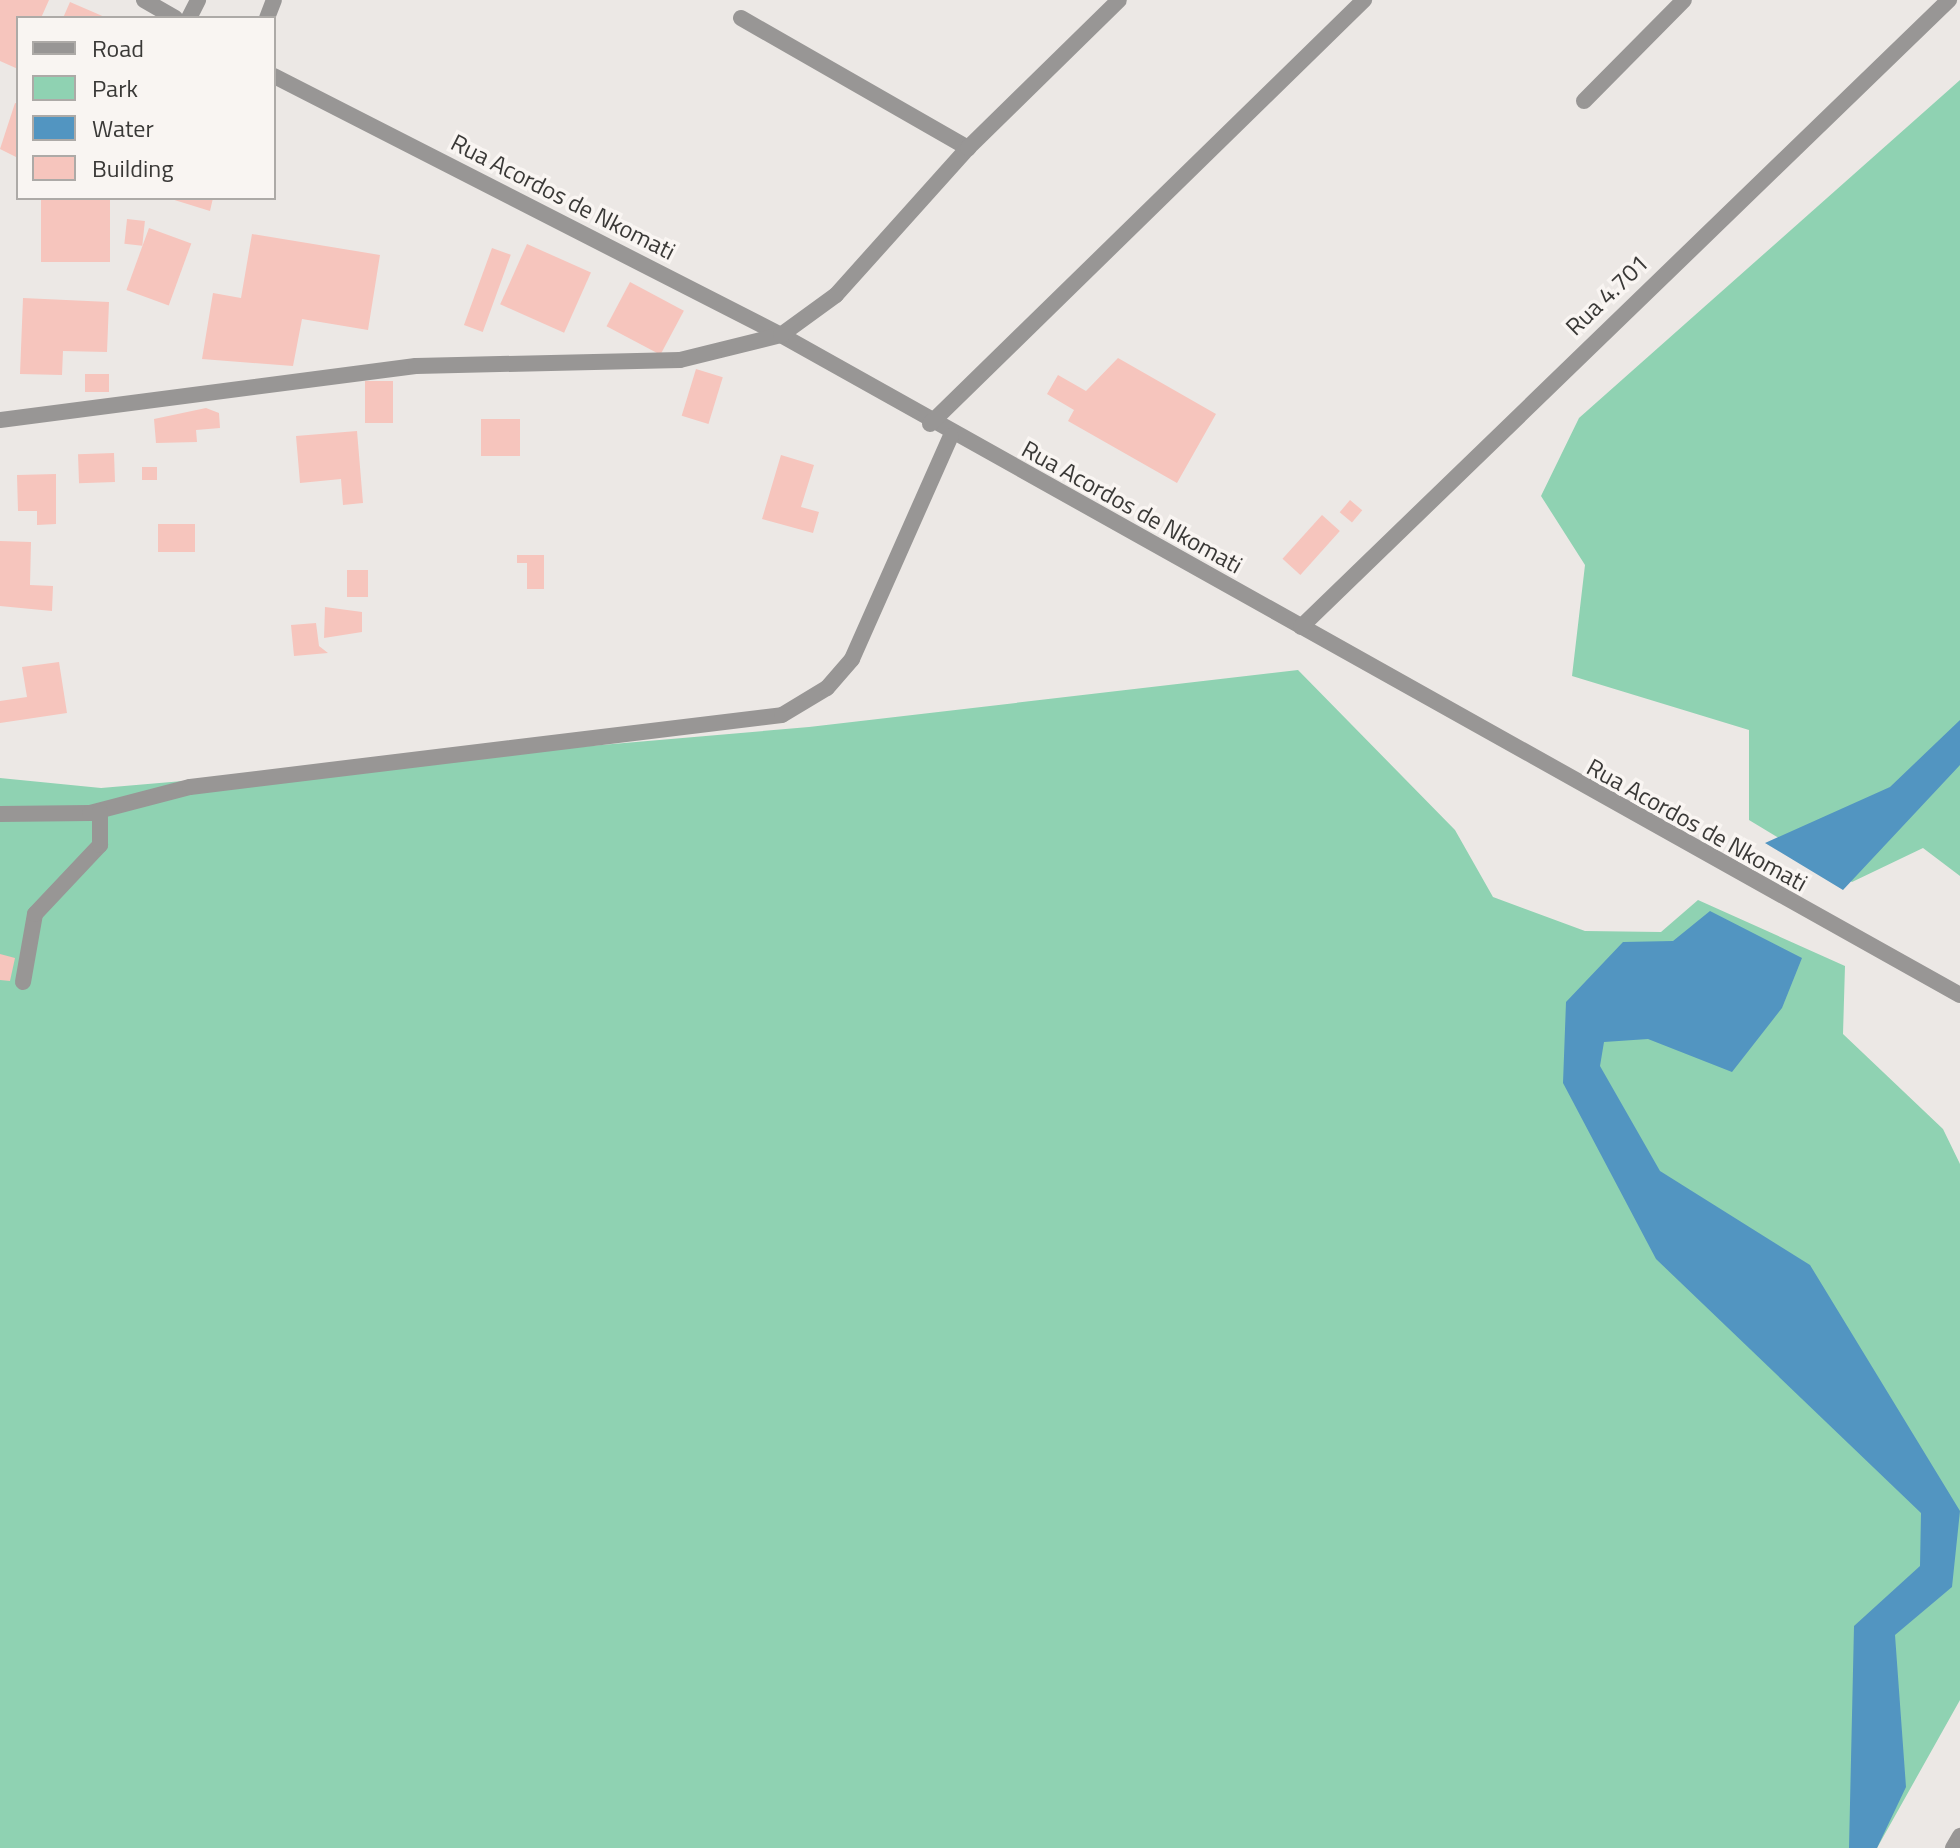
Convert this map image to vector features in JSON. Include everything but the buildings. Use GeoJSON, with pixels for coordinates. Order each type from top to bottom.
{"type":"FeatureCollection","features":[{"type":"Feature","properties":{"kind":"street"},"geometry":{"type":"LineString","coordinates":[[144,0],[172,16]]}},
{"type":"Feature","properties":{"kind":"street"},"geometry":{"type":"LineString","coordinates":[[0,420],[416,366],[680,360],[781,335],[836,295],[968,148],[1119,0]]}},
{"type":"Feature","properties":{"kind":"street"},"geometry":{"type":"LineString","coordinates":[[930,424],[1364,0]]}},
{"type":"Feature","properties":{"kind":"street"},"geometry":{"type":"LineString","coordinates":[[1584,101],[1684,0]]}},
{"type":"Feature","properties":{"kind":"street","name":"Rua 4.701"},"geometry":{"type":"LineString","coordinates":[[1301,627],[1949,0]]}},
{"type":"Feature","properties":{"kind":"street"},"geometry":{"type":"LineString","coordinates":[[741,18],[968,148]]}},
{"type":"Feature","properties":{"kind":"street","name":"Rua Acordos de Nkomati"},"geometry":{"type":"LineString","coordinates":[[276,77],[781,335],[951,436],[1301,627],[1724,869],[1960,995]]}},
{"type":"Feature","properties":{"kind":"street"},"geometry":{"type":"LineString","coordinates":[[0,814],[100,811],[190,787],[298,771],[618,740],[782,715],[827,688],[852,659],[951,436]]}},
{"type":"Feature","properties":{"kind":"street"},"geometry":{"type":"LineString","coordinates":[[23,982],[35,914],[100,845],[100,811]]}},
{"type":"Feature","properties":{"kind":"street"},"geometry":{"type":"LineString","coordinates":[[1953,1848],[1960,1836]]}},
{"type":"Feature","properties":{"kind":"green space"},"geometry":{"type":"Polygon","coordinates":[[[1960,80],[1960,876],[1923,848],[1852,882],[1749,820],[1749,730],[1572,676],[1585,565],[1541,496],[1579,418],[1960,80]]]}},
{"type":"Feature","properties":{"kind":"green space"},"geometry":{"type":"Polygon","coordinates":[[[1298,670],[1455,830],[1493,897],[1585,931],[1661,932],[1698,900],[1845,966],[1843,1034],[1943,1129],[1960,1164],[1960,1700],[1877,1848],[0,1848],[0,778],[101,788],[809,727],[1298,670]]]}},
{"type":"Feature","properties":{"kind":"water"},"geometry":{"type":"Polygon","coordinates":[[[1960,720],[1960,765],[1843,890],[1765,843],[1890,787],[1960,720]]]}},
{"type":"Feature","properties":{"kind":"water"},"geometry":{"type":"Polygon","coordinates":[[[1710,911],[1802,958],[1782,1008],[1732,1072],[1648,1039],[1604,1042],[1600,1066],[1660,1171],[1810,1265],[1960,1511],[1952,1587],[1895,1635],[1906,1787],[1877,1848],[1849,1848],[1854,1626],[1920,1566],[1921,1513],[1656,1259],[1563,1083],[1566,1002],[1623,942],[1673,941],[1710,911]]]}}]}
